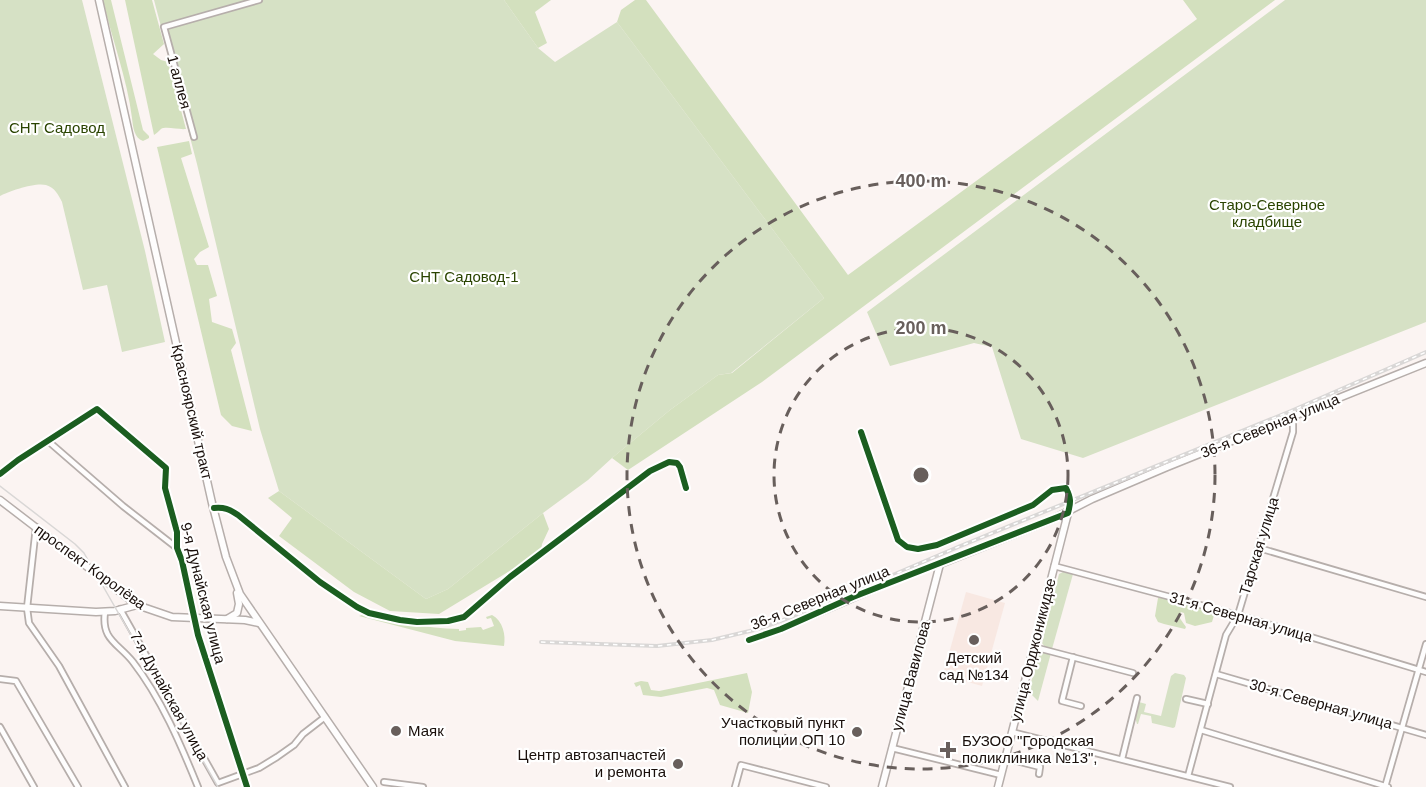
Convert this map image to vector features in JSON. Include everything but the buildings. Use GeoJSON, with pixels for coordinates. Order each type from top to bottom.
{"type":"FeatureCollection","features":[{"type":"Feature","properties":{"kind":"main road","name":"Красноярский тракт"},"geometry":{"type":"LineString","coordinates":[[99,0],[214,508],[235,585],[370,786]]}},
{"type":"Feature","properties":{"kind":"main road","name":"36-я Северная улица"},"geometry":{"type":"LineString","coordinates":[[940,564],[1068,513],[1156,472],[1426,363]]}},
{"type":"Feature","properties":{"kind":"main road","name":"проспект Королёва"},"geometry":{"type":"LineString","coordinates":[[0,500],[137,605],[161,615],[196,619],[245,620],[259,623]]}},
{"type":"Feature","properties":{"kind":"main road","name":"улица Орджоникидзе"},"geometry":{"type":"LineString","coordinates":[[998,787],[1068,513]]}},
{"type":"Feature","properties":{"kind":"main road","name":"улица Вавилова"},"geometry":{"type":"LineString","coordinates":[[882,787],[940,564]]}},
{"type":"Feature","properties":{"kind":"main road"},"geometry":{"type":"LineString","coordinates":[[224,620],[235,615],[238,609],[239,598],[235,585]]}},
{"type":"Feature","properties":{"kind":"main road"},"geometry":{"type":"LineString","coordinates":[[0,606],[105,612],[137,605]]}},
{"type":"Feature","properties":{"kind":"street","name":"1 аллея"},"geometry":{"type":"LineString","coordinates":[[194,137],[164,27],[259,0]]}},
{"type":"Feature","properties":{"kind":"street","name":"9-я Дунайская улица"},"geometry":{"type":"LineString","coordinates":[[48,441],[98,409],[166,468],[165,488],[177,532],[177,548],[182,561],[198,635],[247,787]]}},
{"type":"Feature","properties":{"kind":"street","name":"Тарская улица"},"geometry":{"type":"LineString","coordinates":[[1188,776],[1226,634],[1238,615],[1293,432],[1293,417]]}},
{"type":"Feature","properties":{"kind":"street"},"geometry":{"type":"LineString","coordinates":[[861,432],[898,540],[907,547],[918,549],[937,545],[1033,505],[1058,488],[1066,488],[1072,500],[1068,513]]}},
{"type":"Feature","properties":{"kind":"street"},"geometry":{"type":"LineString","coordinates":[[0,474],[48,441],[177,548]]}},
{"type":"Feature","properties":{"kind":"street"},"geometry":{"type":"LineString","coordinates":[[214,508],[228,509],[238,515],[320,582],[357,607],[369,613],[400,620],[438,621],[464,617],[510,577],[650,471],[669,462],[677,463],[680,466],[686,488]]}},
{"type":"Feature","properties":{"kind":"street"},"geometry":{"type":"LineString","coordinates":[[36,527],[27,608],[29,623],[59,666],[125,787]]}},
{"type":"Feature","properties":{"kind":"street"},"geometry":{"type":"LineString","coordinates":[[1259,548],[1426,597]]}},
{"type":"Feature","properties":{"kind":"street","name":"36-я Северная улица"},"geometry":{"type":"LineString","coordinates":[[749,640],[782,629],[853,597],[940,564]]}},
{"type":"Feature","properties":{"kind":"street","name":"31-я Северная улица"},"geometry":{"type":"LineString","coordinates":[[1054,566],[1238,615],[1426,672]]}},
{"type":"Feature","properties":{"kind":"street","name":"7-я Дунайская улица"},"geometry":{"type":"LineString","coordinates":[[120,609],[218,783],[242,774]]}},
{"type":"Feature","properties":{"kind":"street"},"geometry":{"type":"LineString","coordinates":[[105,612],[105,631],[142,674],[179,740],[198,787]]}},
{"type":"Feature","properties":{"kind":"street"},"geometry":{"type":"LineString","coordinates":[[1201,730],[1386,787],[1426,644]]}},
{"type":"Feature","properties":{"kind":"street"},"geometry":{"type":"LineString","coordinates":[[1034,647],[1134,672]]}},
{"type":"Feature","properties":{"kind":"street"},"geometry":{"type":"LineString","coordinates":[[1073,657],[1062,701],[1081,706]]}},
{"type":"Feature","properties":{"kind":"street","name":"30-я Северная улица"},"geometry":{"type":"LineString","coordinates":[[1216,674],[1426,735]]}},
{"type":"Feature","properties":{"kind":"street"},"geometry":{"type":"LineString","coordinates":[[0,679],[16,681],[78,787]]}},
{"type":"Feature","properties":{"kind":"street"},"geometry":{"type":"LineString","coordinates":[[1122,759],[1137,698]]}},
{"type":"Feature","properties":{"kind":"street"},"geometry":{"type":"LineString","coordinates":[[1186,699],[1208,704]]}},
{"type":"Feature","properties":{"kind":"street"},"geometry":{"type":"LineString","coordinates":[[242,774],[260,768],[277,757],[325,717]]}},
{"type":"Feature","properties":{"kind":"street"},"geometry":{"type":"LineString","coordinates":[[0,727],[34,787]]}},
{"type":"Feature","properties":{"kind":"street"},"geometry":{"type":"LineString","coordinates":[[1012,732],[1230,787]]}},
{"type":"Feature","properties":{"kind":"street"},"geometry":{"type":"LineString","coordinates":[[892,748],[1001,775]]}},
{"type":"Feature","properties":{"kind":"street"},"geometry":{"type":"LineString","coordinates":[[1005,758],[1040,767],[1039,774]]}},
{"type":"Feature","properties":{"kind":"street"},"geometry":{"type":"LineString","coordinates":[[735,787],[741,765],[826,787]]}},
{"type":"Feature","properties":{"kind":"street"},"geometry":{"type":"LineString","coordinates":[[384,782],[423,787]]}},
{"type":"Feature","properties":{"kind":"shaded area","name":"Детский сад №134"},"geometry":{"type":"Polygon","coordinates":[[[966,592],[1005,603],[982,686],[943,675],[966,592]]]}},
{"type":"Feature","properties":{"kind":"green space","name":"СНТ Садовод"},"geometry":{"type":"Polygon","coordinates":[[[0,0],[82,0],[145,251],[165,342],[122,352],[107,285],[83,290],[62,202],[54,190],[42,184],[0,196],[0,0]]]}},
{"type":"Feature","properties":{"kind":"green space"},"geometry":{"type":"Polygon","coordinates":[[[103,0],[111,0],[143,130],[149,136],[143,141],[136,135],[134,128],[127,88],[103,0]]]}},
{"type":"Feature","properties":{"kind":"green space"},"geometry":{"type":"Polygon","coordinates":[[[125,0],[152,0],[164,44],[153,54],[168,62],[186,129],[163,128],[154,135],[125,0]]]}},
{"type":"Feature","properties":{"kind":"green space","name":"СНТ Садовод-1"},"geometry":{"type":"Polygon","coordinates":[[[154,0],[504,0],[538,48],[555,62],[617,22],[824,298],[731,373],[718,375],[670,410],[588,480],[448,589],[426,599],[279,491],[260,429],[197,164],[154,0]]]}},
{"type":"Feature","properties":{"kind":"green space"},"geometry":{"type":"Polygon","coordinates":[[[504,0],[551,0],[535,12],[547,43],[538,48],[504,0]]]}},
{"type":"Feature","properties":{"kind":"green space"},"geometry":{"type":"Polygon","coordinates":[[[635,0],[646,0],[848,275],[1197,19],[1183,0],[1275,0],[762,382],[628,470],[612,458],[670,410],[718,375],[732,373],[824,298],[617,22],[621,10],[635,0]]]}},
{"type":"Feature","properties":{"kind":"green space","name":"Старо-Северное кладбище"},"geometry":{"type":"Polygon","coordinates":[[[1285,0],[1426,0],[1426,322],[1083,458],[1021,439],[992,347],[974,343],[890,366],[867,312],[1285,0]]]}},
{"type":"Feature","properties":{"kind":"green space"},"geometry":{"type":"Polygon","coordinates":[[[189,141],[192,154],[181,158],[209,247],[194,259],[197,265],[208,265],[217,296],[209,299],[212,322],[232,329],[236,343],[231,350],[252,431],[232,426],[221,415],[157,147],[189,141]]]}},
{"type":"Feature","properties":{"kind":"green space"},"geometry":{"type":"Polygon","coordinates":[[[279,491],[426,599],[448,589],[543,513],[549,529],[541,552],[439,614],[390,611],[354,592],[279,536],[292,518],[268,498],[279,491]]]}},
{"type":"Feature","properties":{"kind":"green space"},"geometry":{"type":"Polygon","coordinates":[[[1063,572],[1073,574],[1052,649],[1045,647],[1042,643],[1059,574],[1063,572]]]}},
{"type":"Feature","properties":{"kind":"green space"},"geometry":{"type":"Polygon","coordinates":[[[1162,596],[1175,600],[1178,604],[1192,603],[1215,612],[1212,622],[1195,626],[1186,623],[1184,613],[1181,612],[1179,617],[1185,629],[1158,622],[1155,616],[1158,598],[1162,596]]]}},
{"type":"Feature","properties":{"kind":"green space"},"geometry":{"type":"Polygon","coordinates":[[[492,615],[503,629],[504,646],[455,641],[359,616],[410,624],[459,629],[459,631],[481,627],[483,630],[494,626],[491,618],[486,617],[492,615]]]}},
{"type":"Feature","properties":{"kind":"green space"},"geometry":{"type":"Polygon","coordinates":[[[1039,650],[1051,653],[1038,701],[1031,694],[1030,687],[1039,650]]]}},
{"type":"Feature","properties":{"kind":"green space"},"geometry":{"type":"Polygon","coordinates":[[[747,673],[752,692],[748,713],[720,705],[714,690],[707,688],[661,697],[643,695],[640,685],[636,687],[634,683],[648,682],[651,690],[659,691],[747,673]]]}},
{"type":"Feature","properties":{"kind":"green space"},"geometry":{"type":"Polygon","coordinates":[[[1175,673],[1184,675],[1186,678],[1175,727],[1152,723],[1151,716],[1141,714],[1137,724],[1135,717],[1139,702],[1146,704],[1144,712],[1161,716],[1171,676],[1175,673]]]}},
{"type":"Feature","properties":{"kind":"tram line"},"geometry":{"type":"LineString","coordinates":[[0,486],[84,553],[218,787]]}},
{"type":"Feature","properties":{"kind":"railway"},"geometry":{"type":"LineString","coordinates":[[541,642],[657,646],[712,640],[758,629],[811,610],[958,547],[1291,411],[1426,352]]}},
{"type":"Feature","properties":{"kind":"cycle path"},"geometry":{"type":"LineString","coordinates":[[0,474],[97,409],[166,468],[165,488],[177,532],[177,548],[182,561],[198,635],[247,787]]}},
{"type":"Feature","properties":{"kind":"cycle path"},"geometry":{"type":"LineString","coordinates":[[749,640],[1068,513],[1070,500],[1066,488],[1052,490],[1033,505],[937,545],[918,549],[907,547],[898,540],[861,432]]}},
{"type":"Feature","properties":{"kind":"cycle path"},"geometry":{"type":"LineString","coordinates":[[214,508],[226,509],[238,515],[320,582],[369,613],[417,622],[448,621],[464,617],[510,577],[650,471],[669,462],[677,463],[686,488]]}},
{"type":"Feature","properties":{"kind":"place","name":"Детский сад №134"},"geometry":{"type":"Point","coordinates":[974,640]}},
{"type":"Feature","properties":{"kind":"place","name":"Маяк"},"geometry":{"type":"Point","coordinates":[396,731]}},
{"type":"Feature","properties":{"kind":"place","name":"Участковый пункт полиции ОП 10"},"geometry":{"type":"Point","coordinates":[857,732]}},
{"type":"Feature","properties":{"kind":"place","name":"БУЗОО \"Городская поликлиника №13\","},"geometry":{"type":"Point","coordinates":[948,750]}},
{"type":"Feature","properties":{"kind":"place","name":"Центр автозапчастей и ремонта"},"geometry":{"type":"Point","coordinates":[678,764]}}]}
